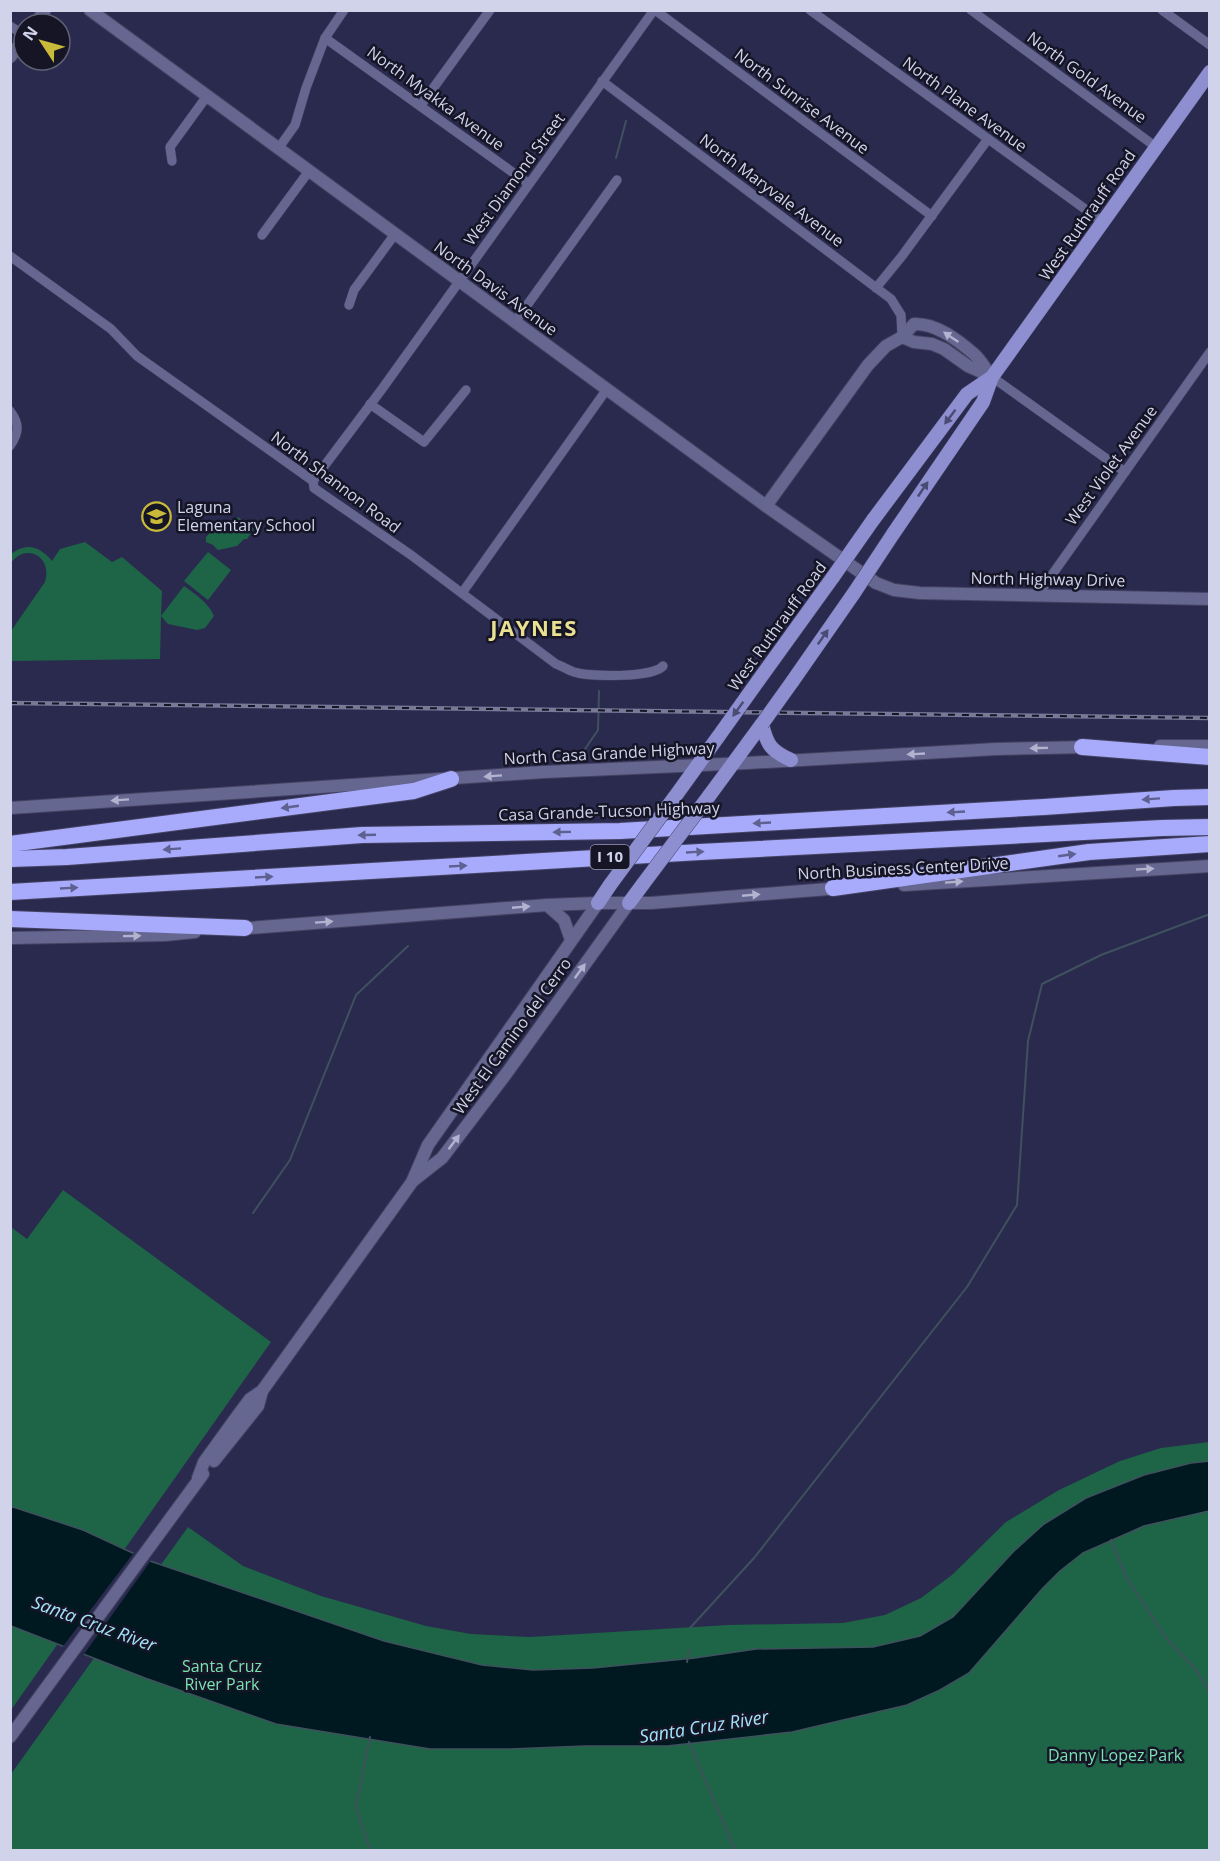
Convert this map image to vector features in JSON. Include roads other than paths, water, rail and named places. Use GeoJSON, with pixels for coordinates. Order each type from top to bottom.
{"type":"FeatureCollection","features":[{"type":"Feature","properties":{"kind":"highway"},"geometry":{"type":"LineString","coordinates":[[1082,747],[1209,757]]}},
{"type":"Feature","properties":{"kind":"highway"},"geometry":{"type":"LineString","coordinates":[[10,844],[414,791],[451,779]]}},
{"type":"Feature","properties":{"kind":"highway","name":"Casa Grande-Tucson Highway"},"geometry":{"type":"LineString","coordinates":[[10,859],[67,857],[362,835],[620,831],[1209,797]]}},
{"type":"Feature","properties":{"kind":"highway","name":"I 10"},"geometry":{"type":"LineString","coordinates":[[10,892],[688,853],[1209,827]]}},
{"type":"Feature","properties":{"kind":"highway"},"geometry":{"type":"LineString","coordinates":[[833,888],[1089,852],[1209,844]]}},
{"type":"Feature","properties":{"kind":"highway"},"geometry":{"type":"LineString","coordinates":[[10,919],[245,928]]}},
{"type":"Feature","properties":{"kind":"main road","name":"North Davis Avenue"},"geometry":{"type":"LineString","coordinates":[[90,10],[766,506],[876,584],[885,587]]}},
{"type":"Feature","properties":{"kind":"main road","name":"West Ruthrauff Road"},"geometry":{"type":"LineString","coordinates":[[629,903],[760,730],[983,402],[992,377],[1209,72]]}},
{"type":"Feature","properties":{"kind":"main road"},"geometry":{"type":"LineString","coordinates":[[766,506],[868,365],[886,346],[902,337],[914,324],[934,327],[975,354],[992,377]]}},
{"type":"Feature","properties":{"kind":"main road"},"geometry":{"type":"LineString","coordinates":[[902,337],[944,349],[968,366],[992,377]]}},
{"type":"Feature","properties":{"kind":"main road","name":"West Ruthrauff Road"},"geometry":{"type":"LineString","coordinates":[[598,903],[873,520],[968,394],[992,377]]}},
{"type":"Feature","properties":{"kind":"main road","name":"North Highway Drive"},"geometry":{"type":"LineString","coordinates":[[885,587],[920,593],[1209,599]]}},
{"type":"Feature","properties":{"kind":"main road"},"geometry":{"type":"LineString","coordinates":[[760,730],[769,745],[780,755],[791,760]]}},
{"type":"Feature","properties":{"kind":"main road","name":"North Casa Grande Highway"},"geometry":{"type":"LineString","coordinates":[[10,808],[544,772],[996,749],[1209,746]]}},
{"type":"Feature","properties":{"kind":"main road","name":"North Business Center Drive"},"geometry":{"type":"LineString","coordinates":[[598,903],[651,903],[833,888],[1209,866]]}},
{"type":"Feature","properties":{"kind":"main road"},"geometry":{"type":"LineString","coordinates":[[10,938],[165,935],[598,903]]}},
{"type":"Feature","properties":{"kind":"main road","name":"West El Camino del Cerro"},"geometry":{"type":"LineString","coordinates":[[10,1737],[150,1546],[198,1478],[204,1462],[238,1415],[250,1399],[262,1391],[412,1182],[428,1145],[598,903]]}},
{"type":"Feature","properties":{"kind":"main road","name":"West El Camino del Cerro"},"geometry":{"type":"LineString","coordinates":[[412,1182],[442,1158],[506,1074],[629,903]]}},
{"type":"Feature","properties":{"kind":"main road"},"geometry":{"type":"LineString","coordinates":[[547,905],[564,920],[571,940]]}},
{"type":"Feature","properties":{"kind":"street"},"geometry":{"type":"LineString","coordinates":[[278,149],[294,125],[325,38],[344,10]]}},
{"type":"Feature","properties":{"kind":"street"},"geometry":{"type":"LineString","coordinates":[[421,105],[490,10]]}},
{"type":"Feature","properties":{"kind":"street","name":"West Diamond Street"},"geometry":{"type":"LineString","coordinates":[[313,482],[655,10]]}},
{"type":"Feature","properties":{"kind":"street","name":"North Sunrise Avenue"},"geometry":{"type":"LineString","coordinates":[[655,10],[932,216]]}},
{"type":"Feature","properties":{"kind":"street","name":"North Plane Avenue"},"geometry":{"type":"LineString","coordinates":[[810,10],[1102,222]]}},
{"type":"Feature","properties":{"kind":"street","name":"North Gold Avenue"},"geometry":{"type":"LineString","coordinates":[[971,10],[1156,147]]}},
{"type":"Feature","properties":{"kind":"street"},"geometry":{"type":"LineString","coordinates":[[1162,10],[1209,45]]}},
{"type":"Feature","properties":{"kind":"street","name":"North Myakka Avenue"},"geometry":{"type":"LineString","coordinates":[[325,38],[529,184]]}},
{"type":"Feature","properties":{"kind":"street","name":"North Maryvale Avenue"},"geometry":{"type":"LineString","coordinates":[[602,81],[891,299],[899,311],[902,337]]}},
{"type":"Feature","properties":{"kind":"street"},"geometry":{"type":"LineString","coordinates":[[172,161],[170,147],[207,96]]}},
{"type":"Feature","properties":{"kind":"street"},"geometry":{"type":"LineString","coordinates":[[876,288],[988,140]]}},
{"type":"Feature","properties":{"kind":"street"},"geometry":{"type":"LineString","coordinates":[[262,235],[309,171]]}},
{"type":"Feature","properties":{"kind":"street"},"geometry":{"type":"LineString","coordinates":[[515,322],[617,180]]}},
{"type":"Feature","properties":{"kind":"street"},"geometry":{"type":"LineString","coordinates":[[349,305],[354,290],[395,234]]}},
{"type":"Feature","properties":{"kind":"street","name":"North Shannon Road"},"geometry":{"type":"LineString","coordinates":[[10,256],[111,329],[137,356],[313,482],[314,488],[349,511],[556,663],[574,672],[592,675],[647,674],[659,671],[663,666]]}},
{"type":"Feature","properties":{"kind":"street","name":"West Violet Avenue"},"geometry":{"type":"LineString","coordinates":[[1036,596],[1209,352]]}},
{"type":"Feature","properties":{"kind":"street"},"geometry":{"type":"LineString","coordinates":[[992,377],[1125,472]]}},
{"type":"Feature","properties":{"kind":"street"},"geometry":{"type":"LineString","coordinates":[[370,404],[424,442],[466,390]]}},
{"type":"Feature","properties":{"kind":"street"},"geometry":{"type":"LineString","coordinates":[[462,593],[607,390]]}},
{"type":"Feature","properties":{"kind":"street"},"geometry":{"type":"LineString","coordinates":[[10,411],[16,419],[18,428],[17,435],[10,446]]}},
{"type":"Feature","properties":{"kind":"water","name":"Santa Cruz River"},"geometry":{"type":"Polygon","coordinates":[[[1210,1461],[1209,1511],[1144,1526],[1083,1553],[1042,1589],[969,1673],[940,1690],[907,1705],[792,1732],[667,1746],[430,1749],[276,1724],[145,1678],[11,1626],[10,1506],[83,1530],[150,1561],[384,1641],[482,1665],[533,1670],[593,1668],[695,1658],[756,1649],[873,1647],[920,1636],[953,1617],[1014,1551],[1044,1524],[1086,1498],[1144,1475],[1191,1463],[1210,1461]]]}},
{"type":"Feature","properties":{"kind":"waterway"},"geometry":{"type":"LineString","coordinates":[[616,158],[626,121]]}},
{"type":"Feature","properties":{"kind":"waterway"},"geometry":{"type":"LineString","coordinates":[[583,752],[598,730],[599,691]]}},
{"type":"Feature","properties":{"kind":"waterway"},"geometry":{"type":"LineString","coordinates":[[690,1628],[754,1558],[967,1287],[1017,1205],[1028,1041],[1042,984],[1101,955],[1210,914]]}},
{"type":"Feature","properties":{"kind":"waterway"},"geometry":{"type":"LineString","coordinates":[[253,1213],[290,1160],[356,995],[408,946]]}},
{"type":"Feature","properties":{"kind":"waterway"},"geometry":{"type":"LineString","coordinates":[[1111,1540],[1126,1577],[1166,1638],[1196,1670],[1210,1693]]}},
{"type":"Feature","properties":{"kind":"waterway"},"geometry":{"type":"LineString","coordinates":[[687,1662],[689,1650]]}},
{"type":"Feature","properties":{"kind":"waterway"},"geometry":{"type":"LineString","coordinates":[[370,1737],[356,1806],[370,1850]]}},
{"type":"Feature","properties":{"kind":"waterway","name":"Santa Cruz River"},"geometry":{"type":"LineString","coordinates":[[689,1742],[735,1850]]}},
{"type":"Feature","properties":{"kind":"railway"},"geometry":{"type":"LineString","coordinates":[[10,703],[1210,718]]}},
{"type":"Feature","properties":{"kind":"place","name":"Laguna Elementary School"},"geometry":{"type":"Point","coordinates":[156,516]}},
{"type":"Feature","properties":{"kind":"district","name":"JAYNES"},"geometry":{"type":"Point","coordinates":[534,628]}},
{"type":"Feature","properties":{"kind":"park label","name":"Santa Cruz River Park"},"geometry":{"type":"Point","coordinates":[222,1675]}},
{"type":"Feature","properties":{"kind":"park label","name":"Danny Lopez Park"},"geometry":{"type":"Point","coordinates":[1115,1755]}}]}
